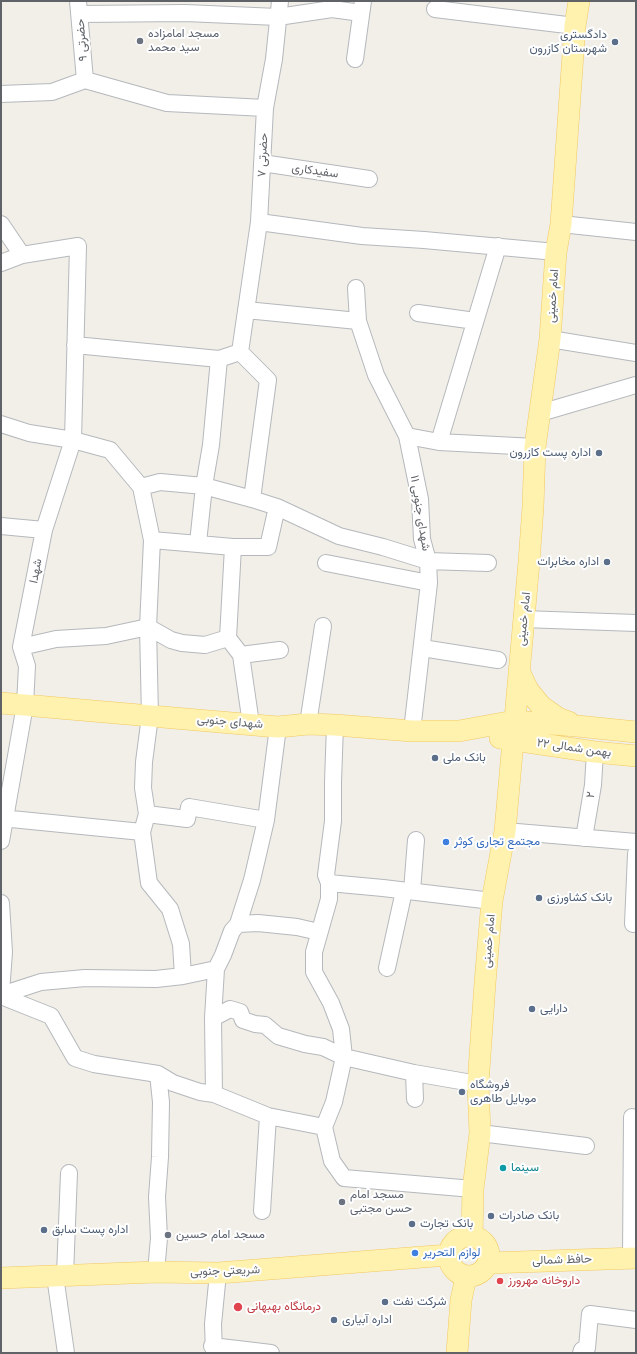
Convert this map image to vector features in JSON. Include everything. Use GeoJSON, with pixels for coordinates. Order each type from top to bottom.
{"type":"FeatureCollection","features":[{"type":"Feature","properties":{"kind":"main road","name":"امام خمینی"},"geometry":{"type":"LineString","coordinates":[[472,1236],[473,1189],[480,1133],[478,1084],[484,991],[492,901],[505,831],[533,507],[535,447],[550,339],[556,252],[561,224],[575,26],[579,1]]}},
{"type":"Feature","properties":{"kind":"main road"},"geometry":{"type":"LineString","coordinates":[[519,671],[528,690],[541,706],[558,718],[577,726]]}},
{"type":"Feature","properties":{"kind":"main road","name":"شهدای جنوبی"},"geometry":{"type":"LineString","coordinates":[[1,703],[278,726],[308,724],[412,731],[513,731]]}},
{"type":"Feature","properties":{"kind":"main road","name":"۲۲ بهمن شمالی"},"geometry":{"type":"LineString","coordinates":[[513,731],[577,726],[636,732]]}},
{"type":"Feature","properties":{"kind":"main road","name":"۲۲ بهمن شمالی"},"geometry":{"type":"LineString","coordinates":[[513,731],[595,752],[636,756]]}},
{"type":"Feature","properties":{"kind":"main road"},"geometry":{"type":"LineString","coordinates":[[466,1236],[472,1236],[485,1244],[489,1254],[488,1263],[483,1271],[466,1277],[458,1274],[452,1268],[448,1255],[449,1249],[456,1240],[466,1236]]}},
{"type":"Feature","properties":{"kind":"main road","name":"شریعتی جنوبی"},"geometry":{"type":"LineString","coordinates":[[1,1278],[156,1272],[218,1273],[448,1255]]}},
{"type":"Feature","properties":{"kind":"main road","name":"حافظ شمالی"},"geometry":{"type":"LineString","coordinates":[[488,1263],[633,1258]]}},
{"type":"Feature","properties":{"kind":"main road"},"geometry":{"type":"LineString","coordinates":[[457,1353],[461,1300],[466,1277]]}},
{"type":"Feature","properties":{"kind":"street","name":"حضرتی ۷"},"geometry":{"type":"LineString","coordinates":[[240,352],[259,222],[265,108],[274,59],[280,1]]}},
{"type":"Feature","properties":{"kind":"street"},"geometry":{"type":"LineString","coordinates":[[79,7],[278,17],[332,9],[362,7],[355,59]]}},
{"type":"Feature","properties":{"kind":"street","name":"حضرتی ۹"},"geometry":{"type":"LineString","coordinates":[[79,7],[85,80]]}},
{"type":"Feature","properties":{"kind":"street"},"geometry":{"type":"LineString","coordinates":[[435,10],[575,26]]}},
{"type":"Feature","properties":{"kind":"street"},"geometry":{"type":"LineString","coordinates":[[1,94],[52,92],[85,80],[167,104],[265,108]]}},
{"type":"Feature","properties":{"kind":"street","name":"سفیدکاری"},"geometry":{"type":"LineString","coordinates":[[262,163],[369,179]]}},
{"type":"Feature","properties":{"kind":"street"},"geometry":{"type":"LineString","coordinates":[[259,222],[362,236],[498,246],[556,252]]}},
{"type":"Feature","properties":{"kind":"street"},"geometry":{"type":"LineString","coordinates":[[1,224],[22,255],[1,263]]}},
{"type":"Feature","properties":{"kind":"street"},"geometry":{"type":"LineString","coordinates":[[561,224],[636,232]]}},
{"type":"Feature","properties":{"kind":"street","name":"شهدا"},"geometry":{"type":"LineString","coordinates":[[1,841],[3,818],[25,705],[27,666],[22,647],[44,530],[73,440],[78,246],[22,255]]}},
{"type":"Feature","properties":{"kind":"street"},"geometry":{"type":"LineString","coordinates":[[439,442],[498,246]]}},
{"type":"Feature","properties":{"kind":"street","name":"۱۱ شهدای جنوبی"},"geometry":{"type":"LineString","coordinates":[[356,288],[358,321],[376,375],[407,436],[420,499],[422,539],[428,561],[428,583],[422,648],[412,731]]}},
{"type":"Feature","properties":{"kind":"street"},"geometry":{"type":"LineString","coordinates":[[246,310],[358,321]]}},
{"type":"Feature","properties":{"kind":"street"},"geometry":{"type":"LineString","coordinates":[[418,313],[475,321]]}},
{"type":"Feature","properties":{"kind":"street"},"geometry":{"type":"LineString","coordinates":[[550,339],[636,353]]}},
{"type":"Feature","properties":{"kind":"street"},"geometry":{"type":"LineString","coordinates":[[76,345],[219,359],[240,352],[268,380],[252,500]]}},
{"type":"Feature","properties":{"kind":"street"},"geometry":{"type":"LineString","coordinates":[[198,543],[204,486],[211,445],[219,359]]}},
{"type":"Feature","properties":{"kind":"street"},"geometry":{"type":"LineString","coordinates":[[540,413],[636,385]]}},
{"type":"Feature","properties":{"kind":"street"},"geometry":{"type":"LineString","coordinates":[[1,424],[29,433],[73,440],[110,450],[141,487],[152,540],[148,627],[150,716],[143,788],[147,814],[142,832],[149,883],[170,909],[181,944],[183,976]]}},
{"type":"Feature","properties":{"kind":"street"},"geometry":{"type":"LineString","coordinates":[[407,436],[439,442],[535,447]]}},
{"type":"Feature","properties":{"kind":"street"},"geometry":{"type":"LineString","coordinates":[[141,487],[160,482],[204,486],[277,508],[339,536],[383,547],[428,561],[488,563]]}},
{"type":"Feature","properties":{"kind":"street"},"geometry":{"type":"LineString","coordinates":[[152,540],[233,547],[268,547],[277,508]]}},
{"type":"Feature","properties":{"kind":"street"},"geometry":{"type":"LineString","coordinates":[[1,526],[44,530]]}},
{"type":"Feature","properties":{"kind":"street"},"geometry":{"type":"LineString","coordinates":[[233,547],[228,638],[241,655],[251,724]]}},
{"type":"Feature","properties":{"kind":"street"},"geometry":{"type":"LineString","coordinates":[[326,563],[428,583]]}},
{"type":"Feature","properties":{"kind":"street"},"geometry":{"type":"LineString","coordinates":[[523,619],[636,623]]}},
{"type":"Feature","properties":{"kind":"street"},"geometry":{"type":"LineString","coordinates":[[308,724],[323,626]]}},
{"type":"Feature","properties":{"kind":"street"},"geometry":{"type":"LineString","coordinates":[[22,647],[56,639],[106,636],[148,627],[171,640],[182,643],[205,645],[228,638]]}},
{"type":"Feature","properties":{"kind":"street"},"geometry":{"type":"LineString","coordinates":[[422,648],[498,660]]}},
{"type":"Feature","properties":{"kind":"street"},"geometry":{"type":"LineString","coordinates":[[241,655],[280,650]]}},
{"type":"Feature","properties":{"kind":"street"},"geometry":{"type":"LineString","coordinates":[[335,725],[333,821],[326,875],[329,883],[329,899],[314,952],[314,972],[331,1003],[341,1029],[344,1057],[334,1102],[324,1127],[332,1161],[344,1178],[473,1189]]}},
{"type":"Feature","properties":{"kind":"street"},"geometry":{"type":"LineString","coordinates":[[214,1094],[213,1018],[216,969],[224,955],[232,931],[238,924],[252,880],[266,820],[278,726]]}},
{"type":"Feature","properties":{"kind":"street","name":"۲"},"geometry":{"type":"LineString","coordinates":[[584,838],[593,785],[595,752]]}},
{"type":"Feature","properties":{"kind":"street"},"geometry":{"type":"LineString","coordinates":[[147,814],[187,819],[189,807],[266,820]]}},
{"type":"Feature","properties":{"kind":"street"},"geometry":{"type":"LineString","coordinates":[[3,818],[142,832]]}},
{"type":"Feature","properties":{"kind":"street"},"geometry":{"type":"LineString","coordinates":[[505,831],[636,842]]}},
{"type":"Feature","properties":{"kind":"street"},"geometry":{"type":"LineString","coordinates":[[387,968],[408,891],[416,840]]}},
{"type":"Feature","properties":{"kind":"street"},"geometry":{"type":"LineString","coordinates":[[633,924],[636,854]]}},
{"type":"Feature","properties":{"kind":"street"},"geometry":{"type":"LineString","coordinates":[[329,883],[492,901]]}},
{"type":"Feature","properties":{"kind":"street"},"geometry":{"type":"LineString","coordinates":[[1,903],[4,952],[1,995]]}},
{"type":"Feature","properties":{"kind":"street"},"geometry":{"type":"LineString","coordinates":[[238,924],[258,922],[297,927],[319,932]]}},
{"type":"Feature","properties":{"kind":"street"},"geometry":{"type":"LineString","coordinates":[[1,995],[41,982],[85,978],[156,979],[183,976],[216,969]]}},
{"type":"Feature","properties":{"kind":"street"},"geometry":{"type":"LineString","coordinates":[[1,995],[51,1016],[75,1058],[94,1064],[158,1074],[172,1083],[200,1092],[214,1094],[268,1116],[324,1127]]}},
{"type":"Feature","properties":{"kind":"street"},"geometry":{"type":"LineString","coordinates":[[213,1018],[230,1009],[240,1012],[243,1020],[255,1024],[265,1025],[278,1036],[305,1044],[323,1047],[344,1057],[414,1073],[478,1084]]}},
{"type":"Feature","properties":{"kind":"street"},"geometry":{"type":"LineString","coordinates":[[414,1073],[415,1099]]}},
{"type":"Feature","properties":{"kind":"street"},"geometry":{"type":"LineString","coordinates":[[156,1272],[159,1238],[157,1197],[160,1157],[161,1102],[158,1074]]}},
{"type":"Feature","properties":{"kind":"street"},"geometry":{"type":"LineString","coordinates":[[262,1210],[268,1116]]}},
{"type":"Feature","properties":{"kind":"street"},"geometry":{"type":"LineString","coordinates":[[632,1117],[633,1258]]}},
{"type":"Feature","properties":{"kind":"street"},"geometry":{"type":"LineString","coordinates":[[480,1133],[586,1146]]}},
{"type":"Feature","properties":{"kind":"street"},"geometry":{"type":"LineString","coordinates":[[66,1353],[60,1276],[69,1173]]}},
{"type":"Feature","properties":{"kind":"street"},"geometry":{"type":"LineString","coordinates":[[218,1273],[213,1324],[213,1349],[271,1353]]}},
{"type":"Feature","properties":{"kind":"street"},"geometry":{"type":"LineString","coordinates":[[581,1353],[582,1350],[587,1348],[590,1314],[636,1320]]}},
{"type":"Feature","properties":{"kind":"place","name":"مسجد امامزاده سید محمد"},"geometry":{"type":"Point","coordinates":[140,41]}},
{"type":"Feature","properties":{"kind":"place","name":"دادگستری شهرستان کازرون"},"geometry":{"type":"Point","coordinates":[615,42]}},
{"type":"Feature","properties":{"kind":"place","name":"اداره پست کازرون"},"geometry":{"type":"Point","coordinates":[599,453]}},
{"type":"Feature","properties":{"kind":"place","name":"اداره مخابرات"},"geometry":{"type":"Point","coordinates":[607,562]}},
{"type":"Feature","properties":{"kind":"place","name":"بانک ملی"},"geometry":{"type":"Point","coordinates":[435,758]}},
{"type":"Feature","properties":{"kind":"place","name":"مجتمع تجاری کوثر"},"geometry":{"type":"Point","coordinates":[446,842]}},
{"type":"Feature","properties":{"kind":"place","name":"بانک کشاورزی"},"geometry":{"type":"Point","coordinates":[539,898]}},
{"type":"Feature","properties":{"kind":"place","name":"دارایی"},"geometry":{"type":"Point","coordinates":[532,1009]}},
{"type":"Feature","properties":{"kind":"place","name":"فروشگاه موبایل طاهری"},"geometry":{"type":"Point","coordinates":[462,1092]}},
{"type":"Feature","properties":{"kind":"place","name":"سینما"},"geometry":{"type":"Point","coordinates":[503,1168]}},
{"type":"Feature","properties":{"kind":"place","name":"مسجد امام حسن مجتبی"},"geometry":{"type":"Point","coordinates":[342,1202]}},
{"type":"Feature","properties":{"kind":"place","name":"بانک صادرات"},"geometry":{"type":"Point","coordinates":[491,1216]}},
{"type":"Feature","properties":{"kind":"place","name":"بانک تجارت"},"geometry":{"type":"Point","coordinates":[412,1224]}},
{"type":"Feature","properties":{"kind":"place","name":"اداره پست سابق"},"geometry":{"type":"Point","coordinates":[44,1230]}},
{"type":"Feature","properties":{"kind":"place","name":"مسجد امام حسین"},"geometry":{"type":"Point","coordinates":[168,1235]}},
{"type":"Feature","properties":{"kind":"place","name":"لوازم التحریر"},"geometry":{"type":"Point","coordinates":[415,1253]}},
{"type":"Feature","properties":{"kind":"place","name":"داروخانه مهرورز"},"geometry":{"type":"Point","coordinates":[500,1281]}},
{"type":"Feature","properties":{"kind":"place","name":"شرکت نفت"},"geometry":{"type":"Point","coordinates":[385,1302]}},
{"type":"Feature","properties":{"kind":"place","name":"درمانگاه بهبهانی"},"geometry":{"type":"Point","coordinates":[238,1307]}},
{"type":"Feature","properties":{"kind":"place","name":"اداره آبیاری"},"geometry":{"type":"Point","coordinates":[334,1320]}}]}
